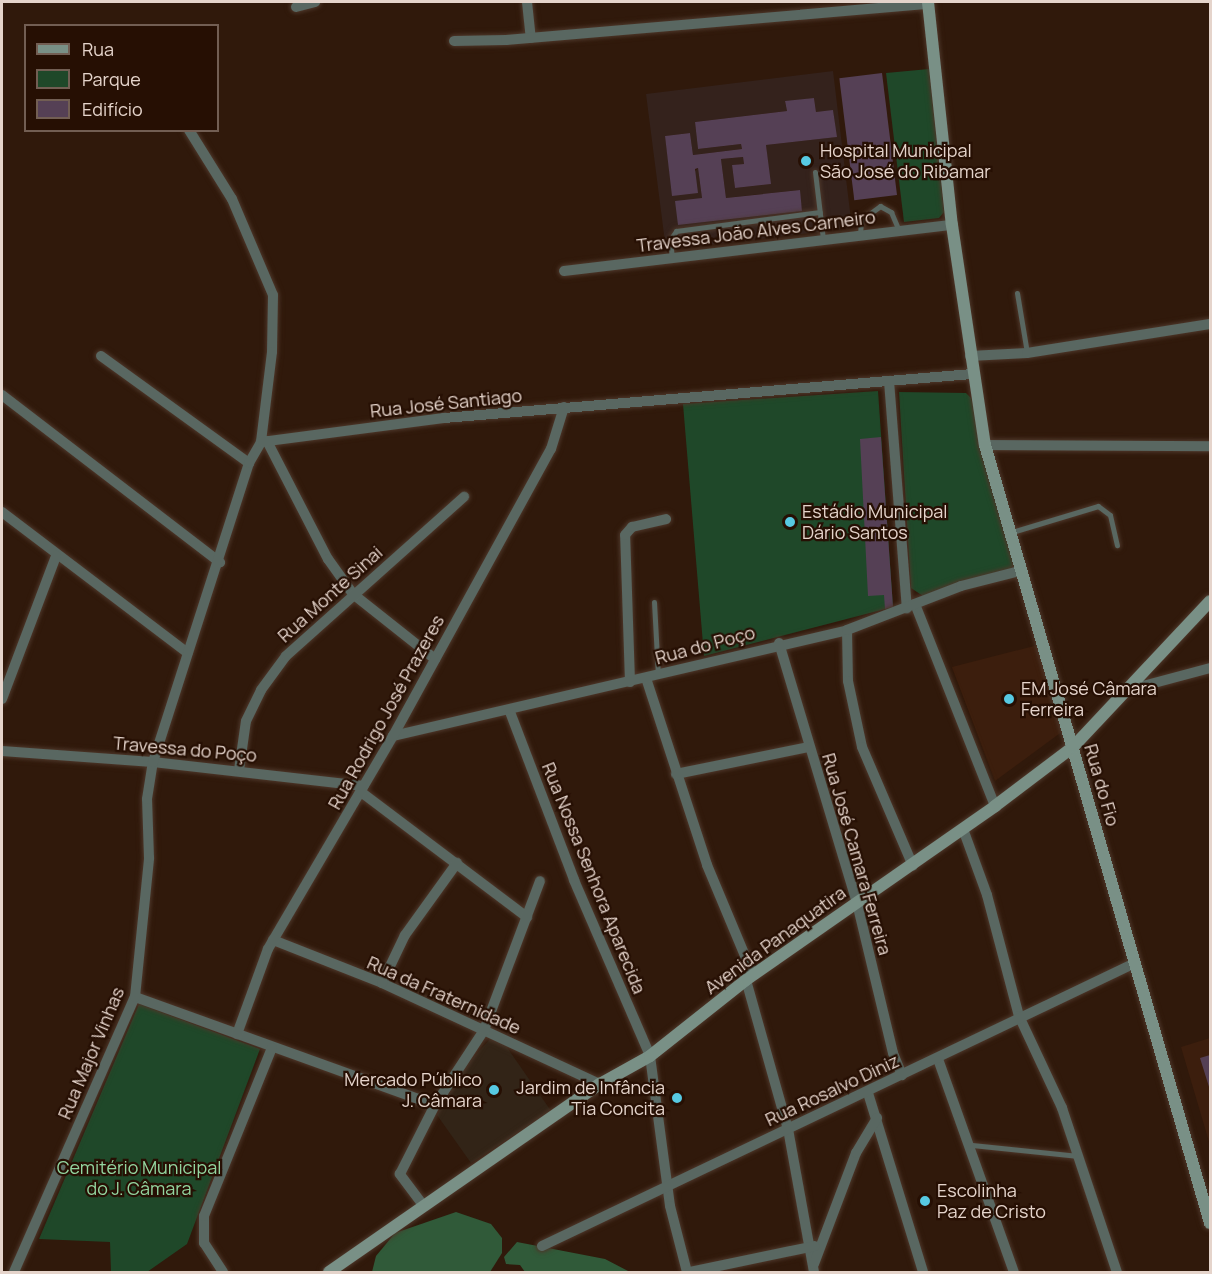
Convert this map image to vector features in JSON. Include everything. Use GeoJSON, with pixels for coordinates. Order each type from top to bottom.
{"type":"FeatureCollection","features":[{"type":"Feature","properties":{"kind":"street"},"geometry":{"type":"LineString","coordinates":[[296,7],[315,2]]}},
{"type":"Feature","properties":{"kind":"street"},"geometry":{"type":"LineString","coordinates":[[527,2],[531,38]]}},
{"type":"Feature","properties":{"kind":"street"},"geometry":{"type":"LineString","coordinates":[[454,40],[531,38],[928,3]]}},
{"type":"Feature","properties":{"kind":"street","name":"Rua do Fio"},"geometry":{"type":"LineString","coordinates":[[928,3],[952,225],[972,374],[985,445],[1210,1223]]}},
{"type":"Feature","properties":{"kind":"street"},"geometry":{"type":"LineString","coordinates":[[153,762],[220,562],[249,463],[264,442],[272,352],[273,295],[232,199],[190,132]]}},
{"type":"Feature","properties":{"kind":"street","name":"Travessa João Alves Carneiro"},"geometry":{"type":"LineString","coordinates":[[564,271],[952,225]]}},
{"type":"Feature","properties":{"kind":"street"},"geometry":{"type":"LineString","coordinates":[[970,356],[1026,353],[1210,324]]}},
{"type":"Feature","properties":{"kind":"street"},"geometry":{"type":"LineString","coordinates":[[101,356],[249,463]]}},
{"type":"Feature","properties":{"kind":"street","name":"Rua José Santiago"},"geometry":{"type":"LineString","coordinates":[[264,442],[564,407],[972,374]]}},
{"type":"Feature","properties":{"kind":"street"},"geometry":{"type":"LineString","coordinates":[[890,381],[911,606],[995,806]]}},
{"type":"Feature","properties":{"kind":"street"},"geometry":{"type":"LineString","coordinates":[[2,395],[220,562]]}},
{"type":"Feature","properties":{"kind":"street","name":"Rua Rodrigo José Prazeres"},"geometry":{"type":"LineString","coordinates":[[237,1034],[273,940],[393,736],[551,449],[564,407]]}},
{"type":"Feature","properties":{"kind":"street"},"geometry":{"type":"LineString","coordinates":[[264,442],[328,559],[353,594],[435,659]]}},
{"type":"Feature","properties":{"kind":"street"},"geometry":{"type":"LineString","coordinates":[[985,445],[1210,446]]}},
{"type":"Feature","properties":{"kind":"street","name":"Rua Monte Sinai"},"geometry":{"type":"LineString","coordinates":[[239,770],[246,721],[261,690],[298,641],[464,497]]}},
{"type":"Feature","properties":{"kind":"street"},"geometry":{"type":"LineString","coordinates":[[2,512],[56,556],[188,653]]}},
{"type":"Feature","properties":{"kind":"street"},"geometry":{"type":"LineString","coordinates":[[630,682],[625,535],[632,527],[666,519]]}},
{"type":"Feature","properties":{"kind":"street"},"geometry":{"type":"LineString","coordinates":[[2,699],[56,556]]}},
{"type":"Feature","properties":{"kind":"street","name":"Rua do Poço"},"geometry":{"type":"LineString","coordinates":[[393,736],[510,712],[779,643],[847,630],[911,606],[1020,571]]}},
{"type":"Feature","properties":{"kind":"street","name":"Avenida Panaquatira"},"geometry":{"type":"LineString","coordinates":[[329,1272],[600,1084],[650,1056],[749,977],[913,866],[1073,747],[1210,601]]}},
{"type":"Feature","properties":{"kind":"street"},"geometry":{"type":"LineString","coordinates":[[847,630],[848,681],[860,738],[913,866]]}},
{"type":"Feature","properties":{"kind":"street","name":"Rua José Camara Ferreira"},"geometry":{"type":"LineString","coordinates":[[779,643],[857,903],[893,1053],[902,1075]]}},
{"type":"Feature","properties":{"kind":"street"},"geometry":{"type":"LineString","coordinates":[[1128,690],[1210,668]]}},
{"type":"Feature","properties":{"kind":"street"},"geometry":{"type":"LineString","coordinates":[[646,678],[676,774],[749,977],[788,1129],[814,1246],[812,1270]]}},
{"type":"Feature","properties":{"kind":"street","name":"Rua Nossa Senhora Aparecida"},"geometry":{"type":"LineString","coordinates":[[510,712],[574,880],[650,1056],[667,1187],[688,1272]]}},
{"type":"Feature","properties":{"kind":"street"},"geometry":{"type":"LineString","coordinates":[[676,774],[809,747]]}},
{"type":"Feature","properties":{"kind":"street","name":"Travessa do Poço"},"geometry":{"type":"LineString","coordinates":[[2,751],[239,770],[362,789],[527,917]]}},
{"type":"Feature","properties":{"kind":"street","name":"Rua Major Vinhas"},"geometry":{"type":"LineString","coordinates":[[14,1272],[135,997],[149,858],[147,799],[153,762]]}},
{"type":"Feature","properties":{"kind":"street"},"geometry":{"type":"LineString","coordinates":[[963,829],[987,895],[1019,1016],[1080,1156],[1116,1272]]}},
{"type":"Feature","properties":{"kind":"street"},"geometry":{"type":"LineString","coordinates":[[382,983],[405,935],[457,863]]}},
{"type":"Feature","properties":{"kind":"street"},"geometry":{"type":"LineString","coordinates":[[423,1205],[400,1174],[435,1105],[484,1030],[540,881]]}},
{"type":"Feature","properties":{"kind":"street","name":"Rua da Fraternidade"},"geometry":{"type":"LineString","coordinates":[[273,940],[382,983],[600,1084]]}},
{"type":"Feature","properties":{"kind":"street","name":"Rua Rosalvo Diniz"},"geometry":{"type":"LineString","coordinates":[[542,1246],[868,1093],[1019,1016],[1135,963]]}},
{"type":"Feature","properties":{"kind":"street"},"geometry":{"type":"LineString","coordinates":[[135,997],[435,1105]]}},
{"type":"Feature","properties":{"kind":"street"},"geometry":{"type":"LineString","coordinates":[[224,1272],[204,1243],[204,1216],[272,1048]]}},
{"type":"Feature","properties":{"kind":"street"},"geometry":{"type":"LineString","coordinates":[[938,1059],[972,1145],[1014,1272]]}},
{"type":"Feature","properties":{"kind":"street"},"geometry":{"type":"LineString","coordinates":[[868,1093],[878,1118],[923,1272]]}},
{"type":"Feature","properties":{"kind":"street"},"geometry":{"type":"LineString","coordinates":[[814,1246],[856,1153],[878,1118]]}},
{"type":"Feature","properties":{"kind":"street"},"geometry":{"type":"LineString","coordinates":[[688,1272],[814,1246]]}},
{"type":"Feature","properties":{"kind":"lane"},"geometry":{"type":"LineString","coordinates":[[815,172],[823,239]]}},
{"type":"Feature","properties":{"kind":"lane"},"geometry":{"type":"LineString","coordinates":[[860,235],[861,220],[880,206],[891,212],[899,231]]}},
{"type":"Feature","properties":{"kind":"lane"},"geometry":{"type":"LineString","coordinates":[[672,257],[670,240],[676,231],[820,212]]}},
{"type":"Feature","properties":{"kind":"lane"},"geometry":{"type":"LineString","coordinates":[[1017,293],[1026,353]]}},
{"type":"Feature","properties":{"kind":"lane"},"geometry":{"type":"LineString","coordinates":[[1009,533],[1098,506],[1110,515],[1117,545]]}},
{"type":"Feature","properties":{"kind":"lane"},"geometry":{"type":"LineString","coordinates":[[654,602],[658,675]]}},
{"type":"Feature","properties":{"kind":"lane"},"geometry":{"type":"LineString","coordinates":[[972,1145],[1080,1156]]}},
{"type":"Feature","properties":{"kind":"shaded area","name":"Hospital Municipal São José do Ribamar"},"geometry":{"type":"Polygon","coordinates":[[[833,71],[852,228],[666,250],[646,94],[833,71]],[[814,98],[785,102],[787,111],[695,122],[698,149],[741,144],[742,149],[693,155],[690,133],[665,136],[673,195],[698,168],[702,198],[802,211],[799,190],[726,198],[721,159],[743,157],[744,164],[732,165],[735,188],[770,184],[766,145],[836,137],[833,111],[816,112],[814,98]]]}},
{"type":"Feature","properties":{"kind":"shaded area","name":"EM José Câmara Ferreira"},"geometry":{"type":"Polygon","coordinates":[[[1038,645],[1063,731],[995,781],[952,667],[1038,645]]]}},
{"type":"Feature","properties":{"kind":"shaded area","name":"Mercado Público J. Câmara"},"geometry":{"type":"Polygon","coordinates":[[[491,1038],[504,1043],[551,1111],[471,1163],[437,1115],[464,1068],[491,1038]]]}},
{"type":"Feature","properties":{"kind":"shaded area"},"geometry":{"type":"Polygon","coordinates":[[[1210,1038],[1210,1145],[1181,1047],[1210,1038]]]}},
{"type":"Feature","properties":{"kind":"green space"},"geometry":{"type":"Polygon","coordinates":[[[929,69],[944,212],[939,218],[904,222],[886,73],[929,69]]]}},
{"type":"Feature","properties":{"kind":"green space","name":"Estádio Municipal Dário Santos"},"geometry":{"type":"Polygon","coordinates":[[[878,391],[893,607],[704,656],[683,404],[878,391]]]}},
{"type":"Feature","properties":{"kind":"green space"},"geometry":{"type":"Polygon","coordinates":[[[899,392],[966,393],[971,398],[1016,566],[1012,571],[923,596],[911,588],[899,392]]]}},
{"type":"Feature","properties":{"kind":"green space","name":"Cemitério Municipal do J. Câmara"},"geometry":{"type":"Polygon","coordinates":[[[139,1004],[260,1049],[187,1244],[147,1272],[111,1272],[110,1242],[39,1239],[139,1004]]]}},
{"type":"Feature","properties":{"kind":"green space"},"geometry":{"type":"Polygon","coordinates":[[[456,1212],[491,1224],[502,1238],[502,1253],[490,1272],[372,1272],[376,1256],[395,1233],[456,1212]]]}},
{"type":"Feature","properties":{"kind":"green space"},"geometry":{"type":"Polygon","coordinates":[[[517,1242],[605,1259],[630,1272],[525,1272],[520,1265],[506,1264],[504,1257],[517,1242]]]}},
{"type":"Feature","properties":{"kind":"building"},"geometry":{"type":"Polygon","coordinates":[[[882,73],[897,195],[854,200],[839,78],[882,73]]]}},
{"type":"Feature","properties":{"kind":"building"},"geometry":{"type":"Polygon","coordinates":[[[814,98],[816,112],[833,110],[837,137],[766,145],[771,184],[735,188],[732,165],[744,164],[743,157],[721,159],[726,198],[800,190],[802,211],[678,225],[675,201],[702,198],[698,168],[695,169],[698,193],[672,196],[665,136],[690,133],[693,155],[742,149],[741,144],[698,149],[695,122],[787,111],[785,101],[814,98]]]}},
{"type":"Feature","properties":{"kind":"building"},"geometry":{"type":"Polygon","coordinates":[[[881,437],[893,607],[885,609],[884,595],[868,596],[860,439],[881,437]]]}},
{"type":"Feature","properties":{"kind":"building"},"geometry":{"type":"Polygon","coordinates":[[[1210,1055],[1210,1090],[1200,1058],[1210,1055]]]}},
{"type":"Feature","properties":{"kind":"place","name":"Hospital Municipal São José do Ribamar"},"geometry":{"type":"Point","coordinates":[806,161]}},
{"type":"Feature","properties":{"kind":"place","name":"Estádio Municipal Dário Santos"},"geometry":{"type":"Point","coordinates":[790,522]}},
{"type":"Feature","properties":{"kind":"place","name":"EM José Câmara Ferreira"},"geometry":{"type":"Point","coordinates":[1009,699]}},
{"type":"Feature","properties":{"kind":"place","name":"Mercado Público J. Câmara"},"geometry":{"type":"Point","coordinates":[494,1090]}},
{"type":"Feature","properties":{"kind":"place","name":"Jardim de Infância Tia Concita"},"geometry":{"type":"Point","coordinates":[677,1098]}},
{"type":"Feature","properties":{"kind":"place","name":"Escolinha Paz de Cristo"},"geometry":{"type":"Point","coordinates":[925,1201]}}]}
